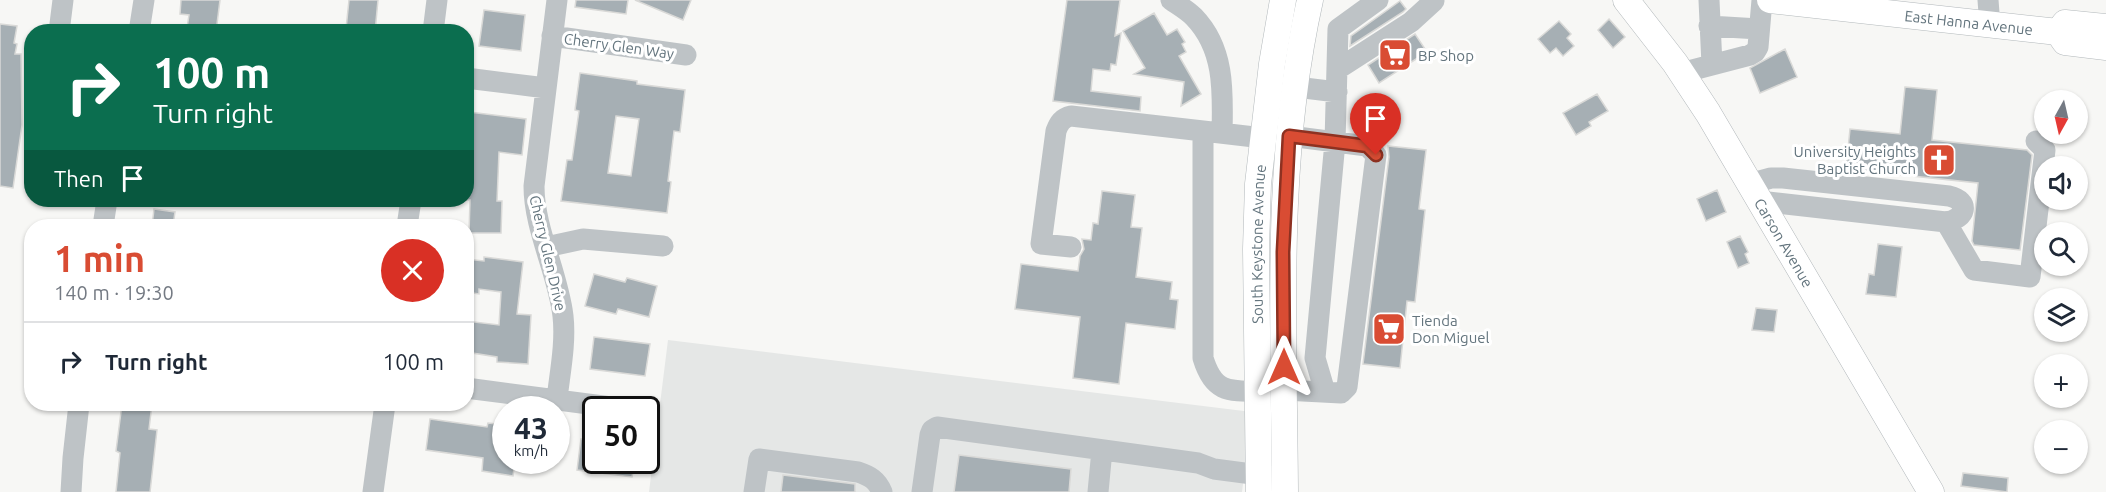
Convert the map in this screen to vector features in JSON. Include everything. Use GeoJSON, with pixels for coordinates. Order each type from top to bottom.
{"type":"FeatureCollection","features":[{"type":"Feature","properties":{"kind":"main road","name":"South Keystone Avenue"},"geometry":{"type":"LineString","coordinates":[[1259,483],[1257,213],[1263,138],[1283,0]]}},
{"type":"Feature","properties":{"kind":"main road","name":"South Keystone Avenue"},"geometry":{"type":"LineString","coordinates":[[1285,485],[1283,241],[1289,136],[1310,0]]}},
{"type":"Feature","properties":{"kind":"main road","name":"Carson Avenue"},"geometry":{"type":"LineString","coordinates":[[1626,0],[1681,73],[1931,492]]}},
{"type":"Feature","properties":{"kind":"main road","name":"East Hanna Avenue"},"geometry":{"type":"LineString","coordinates":[[1770,0],[2058,32],[2065,42],[2106,47]]}},
{"type":"Feature","properties":{"kind":"main road","name":"East Hanna Avenue"},"geometry":{"type":"LineString","coordinates":[[2058,32],[2065,23],[2106,27]]}},
{"type":"Feature","properties":{"kind":"main road"},"geometry":{"type":"LineString","coordinates":[[1258,391],[1284,390]]}},
{"type":"Feature","properties":{"kind":"street"},"geometry":{"type":"LineString","coordinates":[[60,24],[63,0]]}},
{"type":"Feature","properties":{"kind":"street"},"geometry":{"type":"LineString","coordinates":[[140,24],[144,0]]}},
{"type":"Feature","properties":{"kind":"street"},"geometry":{"type":"LineString","coordinates":[[434,24],[437,0]]}},
{"type":"Feature","properties":{"kind":"street","name":"Cherry Glen Drive"},"geometry":{"type":"LineString","coordinates":[[556,0],[534,192],[564,324],[557,396]]}},
{"type":"Feature","properties":{"kind":"street"},"geometry":{"type":"LineString","coordinates":[[1171,0],[1194,17],[1211,42],[1220,64],[1223,87],[1213,132],[1203,358],[1210,376],[1220,387],[1239,392],[1258,391]]}},
{"type":"Feature","properties":{"kind":"street"},"geometry":{"type":"LineString","coordinates":[[1304,28],[1338,29],[1378,0]]}},
{"type":"Feature","properties":{"kind":"street"},"geometry":{"type":"LineString","coordinates":[[1338,69],[1411,22],[1431,0]]}},
{"type":"Feature","properties":{"kind":"street"},"geometry":{"type":"LineString","coordinates":[[1709,0],[1712,65]]}},
{"type":"Feature","properties":{"kind":"street"},"geometry":{"type":"LineString","coordinates":[[1681,73],[1755,52],[1758,47],[1762,0]]}},
{"type":"Feature","properties":{"kind":"street"},"geometry":{"type":"LineString","coordinates":[[1988,0],[1990,26]]}},
{"type":"Feature","properties":{"kind":"street"},"geometry":{"type":"LineString","coordinates":[[1709,26],[1759,29]]}},
{"type":"Feature","properties":{"kind":"street"},"geometry":{"type":"LineString","coordinates":[[1325,392],[1315,358],[1335,142],[1338,29]]}},
{"type":"Feature","properties":{"kind":"street","name":"Cherry Glen Way"},"geometry":{"type":"LineString","coordinates":[[552,36],[686,56]]}},
{"type":"Feature","properties":{"kind":"street"},"geometry":{"type":"LineString","coordinates":[[474,79],[546,88]]}},
{"type":"Feature","properties":{"kind":"street"},"geometry":{"type":"LineString","coordinates":[[1296,87],[1337,92]]}},
{"type":"Feature","properties":{"kind":"street"},"geometry":{"type":"LineString","coordinates":[[1071,247],[1041,244],[1056,131],[1059,123],[1066,117],[1263,138]]}},
{"type":"Feature","properties":{"kind":"street"},"geometry":{"type":"LineString","coordinates":[[1284,390],[1341,393],[1347,387],[1376,155],[1367,146],[1289,136]]}},
{"type":"Feature","properties":{"kind":"street"},"geometry":{"type":"LineString","coordinates":[[1754,193],[1946,222],[1974,270],[2030,277],[2044,150],[2039,144]]}},
{"type":"Feature","properties":{"kind":"street"},"geometry":{"type":"LineString","coordinates":[[546,247],[583,239],[663,246]]}},
{"type":"Feature","properties":{"kind":"street"},"geometry":{"type":"LineString","coordinates":[[474,389],[532,396]]}},
{"type":"Feature","properties":{"kind":"street"},"geometry":{"type":"LineString","coordinates":[[71,492],[78,411]]}},
{"type":"Feature","properties":{"kind":"street"},"geometry":{"type":"LineString","coordinates":[[374,492],[384,411]]}},
{"type":"Feature","properties":{"kind":"street"},"geometry":{"type":"LineString","coordinates":[[922,492],[930,435],[937,427],[1198,463],[1259,483],[1285,485]]}},
{"type":"Feature","properties":{"kind":"street"},"geometry":{"type":"LineString","coordinates":[[1098,492],[1101,450]]}},
{"type":"Feature","properties":{"kind":"street"},"geometry":{"type":"LineString","coordinates":[[754,492],[759,459],[858,472],[871,477],[882,492]]}},
{"type":"Feature","properties":{"kind":"shaded area"},"geometry":{"type":"Polygon","coordinates":[[[668,340],[1252,412],[1242,492],[649,492],[651,474],[660,474],[660,404],[668,340]]]}},
{"type":"Feature","properties":{"kind":"building"},"geometry":{"type":"Polygon","coordinates":[[[181,0],[220,0],[217,24],[188,24],[189,15],[180,14],[181,0]]]}},
{"type":"Feature","properties":{"kind":"building"},"geometry":{"type":"Polygon","coordinates":[[[349,0],[378,0],[376,24],[347,24],[349,0]]]}},
{"type":"Feature","properties":{"kind":"building"},"geometry":{"type":"Polygon","coordinates":[[[576,0],[628,0],[626,14],[575,7],[576,0]]]}},
{"type":"Feature","properties":{"kind":"building"},"geometry":{"type":"Polygon","coordinates":[[[635,0],[691,0],[683,20],[635,0]]]}},
{"type":"Feature","properties":{"kind":"building"},"geometry":{"type":"Polygon","coordinates":[[[1067,0],[1120,0],[1115,36],[1121,33],[1116,65],[1111,64],[1110,71],[1093,69],[1091,91],[1141,97],[1140,111],[1053,101],[1067,0]]]}},
{"type":"Feature","properties":{"kind":"building"},"geometry":{"type":"Polygon","coordinates":[[[1400,1],[1406,9],[1403,12],[1350,46],[1351,36],[1400,1]]]}},
{"type":"Feature","properties":{"kind":"building"},"geometry":{"type":"Polygon","coordinates":[[[484,10],[525,15],[521,51],[479,46],[484,10]]]}},
{"type":"Feature","properties":{"kind":"building"},"geometry":{"type":"Polygon","coordinates":[[[1154,13],[1167,35],[1177,29],[1185,42],[1182,44],[1186,52],[1179,56],[1201,94],[1181,106],[1184,82],[1134,74],[1145,68],[1123,31],[1154,13]]]}},
{"type":"Feature","properties":{"kind":"building"},"geometry":{"type":"Polygon","coordinates":[[[1609,19],[1625,37],[1613,48],[1598,30],[1609,19]]]}},
{"type":"Feature","properties":{"kind":"building"},"geometry":{"type":"Polygon","coordinates":[[[1559,21],[1571,34],[1567,38],[1574,46],[1563,56],[1556,48],[1550,53],[1538,39],[1559,21]]]}},
{"type":"Feature","properties":{"kind":"building"},"geometry":{"type":"Polygon","coordinates":[[[0,24],[17,26],[15,54],[21,54],[22,125],[13,188],[0,186],[0,24]]]}},
{"type":"Feature","properties":{"kind":"building"},"geometry":{"type":"Polygon","coordinates":[[[1415,34],[1427,52],[1379,83],[1368,65],[1415,34]]]}},
{"type":"Feature","properties":{"kind":"building"},"geometry":{"type":"Polygon","coordinates":[[[1785,49],[1797,77],[1760,93],[1750,68],[1785,49]]]}},
{"type":"Feature","properties":{"kind":"building"},"geometry":{"type":"Polygon","coordinates":[[[580,73],[685,90],[680,132],[674,131],[667,213],[561,201],[567,160],[572,160],[579,111],[575,110],[580,73]],[[616,116],[608,173],[631,176],[639,119],[616,116]]]}},
{"type":"Feature","properties":{"kind":"building","name":"University Heights Baptist Church"},"geometry":{"type":"Polygon","coordinates":[[[1905,87],[1937,90],[1932,140],[2027,150],[2032,155],[2020,250],[1974,245],[1972,241],[1978,183],[1846,169],[1850,129],[1900,134],[1905,87]]]}},
{"type":"Feature","properties":{"kind":"building"},"geometry":{"type":"Polygon","coordinates":[[[1597,94],[1608,111],[1589,122],[1591,126],[1576,135],[1563,113],[1597,94]]]}},
{"type":"Feature","properties":{"kind":"building"},"geometry":{"type":"Polygon","coordinates":[[[474,113],[526,119],[522,155],[499,152],[497,201],[502,201],[501,233],[474,233],[474,219],[469,219],[470,207],[474,207],[474,113]]]}},
{"type":"Feature","properties":{"kind":"building"},"geometry":{"type":"Polygon","coordinates":[[[1388,146],[1426,150],[1419,209],[1425,210],[1415,302],[1407,301],[1400,368],[1363,364],[1389,157],[1388,146]]]}},
{"type":"Feature","properties":{"kind":"building"},"geometry":{"type":"Polygon","coordinates":[[[1717,190],[1726,212],[1706,221],[1697,199],[1717,190]]]}},
{"type":"Feature","properties":{"kind":"building"},"geometry":{"type":"Polygon","coordinates":[[[1102,191],[1135,195],[1131,227],[1142,228],[1136,277],[1172,282],[1170,299],[1178,300],[1175,329],[1126,323],[1119,384],[1073,378],[1080,317],[1015,309],[1021,264],[1078,271],[1080,256],[1084,249],[1082,239],[1091,240],[1093,223],[1098,224],[1102,191]]]}},
{"type":"Feature","properties":{"kind":"building"},"geometry":{"type":"Polygon","coordinates":[[[154,209],[175,212],[174,219],[153,219],[154,209]]]}},
{"type":"Feature","properties":{"kind":"building"},"geometry":{"type":"Polygon","coordinates":[[[1740,236],[1748,252],[1745,254],[1749,263],[1738,268],[1727,242],[1740,236]]]}},
{"type":"Feature","properties":{"kind":"building"},"geometry":{"type":"Polygon","coordinates":[[[1878,244],[1902,247],[1896,297],[1866,294],[1869,274],[1874,275],[1878,244]]]}},
{"type":"Feature","properties":{"kind":"building"},"geometry":{"type":"Polygon","coordinates":[[[484,257],[523,262],[517,314],[531,315],[528,364],[497,362],[497,357],[474,353],[474,322],[499,325],[501,292],[479,289],[479,294],[474,293],[474,260],[484,261],[484,257]]]}},
{"type":"Feature","properties":{"kind":"building"},"geometry":{"type":"Polygon","coordinates":[[[594,274],[625,282],[627,278],[657,286],[649,317],[618,309],[616,314],[585,306],[594,274]]]}},
{"type":"Feature","properties":{"kind":"building"},"geometry":{"type":"Polygon","coordinates":[[[1756,308],[1777,310],[1774,332],[1752,330],[1756,308]]]}},
{"type":"Feature","properties":{"kind":"building"},"geometry":{"type":"Polygon","coordinates":[[[594,337],[650,344],[645,376],[590,369],[594,337]]]}},
{"type":"Feature","properties":{"kind":"building"},"geometry":{"type":"Polygon","coordinates":[[[121,411],[151,411],[149,429],[157,430],[150,492],[116,492],[120,453],[116,451],[121,411]]]}},
{"type":"Feature","properties":{"kind":"building"},"geometry":{"type":"Polygon","coordinates":[[[430,419],[487,427],[488,423],[492,423],[492,473],[482,471],[483,458],[426,450],[430,419]]]}},
{"type":"Feature","properties":{"kind":"building"},"geometry":{"type":"Polygon","coordinates":[[[581,439],[582,439],[582,471],[577,470],[581,439]]]}},
{"type":"Feature","properties":{"kind":"building"},"geometry":{"type":"Polygon","coordinates":[[[959,455],[1071,469],[1069,492],[954,492],[959,455]]]}},
{"type":"Feature","properties":{"kind":"building"},"geometry":{"type":"Polygon","coordinates":[[[1963,473],[2008,478],[2007,492],[1961,486],[1963,473]]]}},
{"type":"Feature","properties":{"kind":"building"},"geometry":{"type":"Polygon","coordinates":[[[608,474],[633,474],[632,477],[608,474]]]}},
{"type":"Feature","properties":{"kind":"building"},"geometry":{"type":"Polygon","coordinates":[[[783,475],[855,484],[855,492],[781,492],[783,475]]]}},
{"type":"Feature","properties":{"kind":"place","name":"BP Shop"},"geometry":{"type":"Point","coordinates":[1395,55]}},
{"type":"Feature","properties":{"kind":"place","name":"University Heights Baptist Church"},"geometry":{"type":"Point","coordinates":[1939,160]}},
{"type":"Feature","properties":{"kind":"place","name":"Tienda Don Miguel"},"geometry":{"type":"Point","coordinates":[1389,329]}},
{"type":"Feature","properties":{"kind":"route"},"geometry":{"type":"LineString","coordinates":[[1284,367],[1283,252],[1289,136],[1367,146],[1376,155]]}}]}
